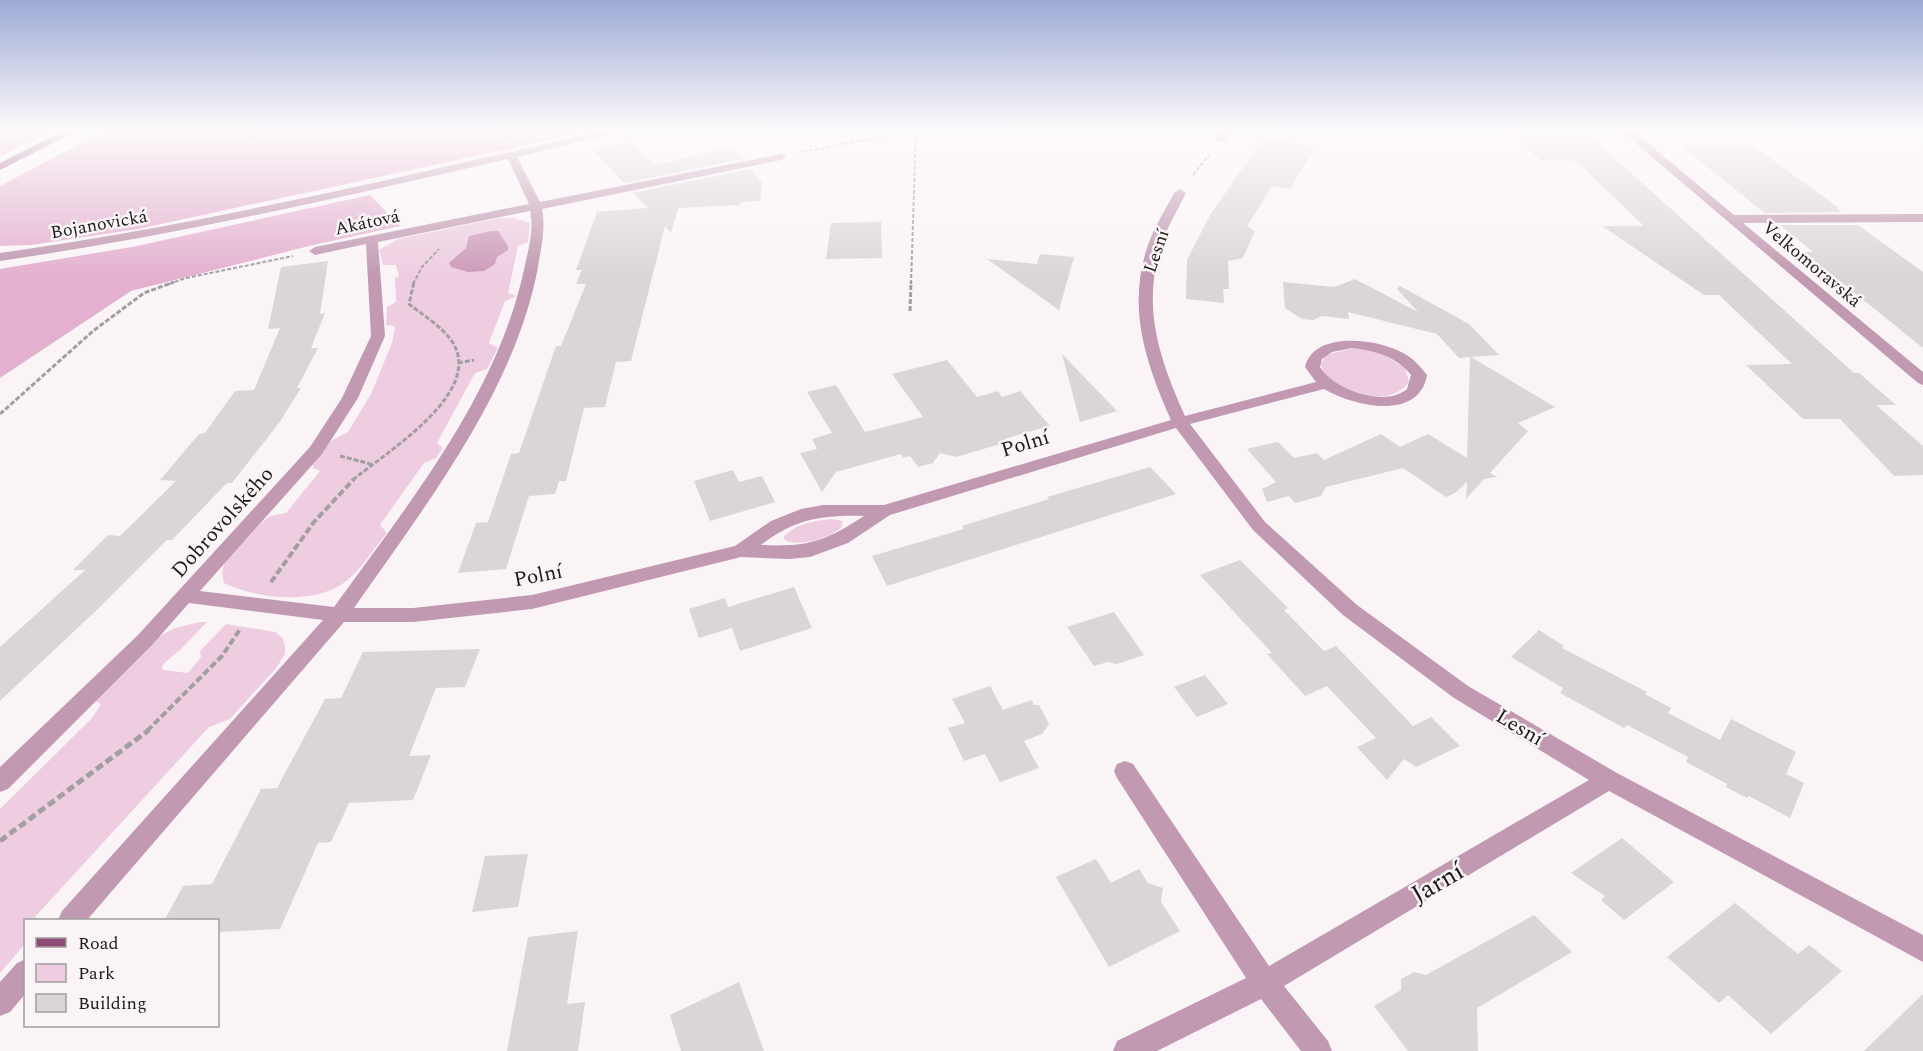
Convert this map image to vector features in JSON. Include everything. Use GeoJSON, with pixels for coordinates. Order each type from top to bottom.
{"type":"FeatureCollection","features":[{"type":"Feature","properties":{"kind":"street","name":"Bojanovická"},"geometry":{"type":"LineString","coordinates":[[0,257],[87,245],[182,227],[406,178]]}},
{"type":"Feature","properties":{"kind":"street"},"geometry":{"type":"LineString","coordinates":[[73,919],[339,615],[442,469],[504,356],[526,293],[539,226],[535,205],[522,178]]}},
{"type":"Feature","properties":{"kind":"street","name":"Akátová"},"geometry":{"type":"LineString","coordinates":[[315,252],[673,178]]}},
{"type":"Feature","properties":{"kind":"street","name":"Velkomoravská"},"geometry":{"type":"LineString","coordinates":[[1682,178],[1923,380]]}},
{"type":"Feature","properties":{"kind":"street","name":"Lesní"},"geometry":{"type":"LineString","coordinates":[[1180,193],[1156,241],[1146,276],[1146,319],[1157,371],[1180,422],[1259,526],[1350,610],[1461,692],[1609,780],[1923,949]]}},
{"type":"Feature","properties":{"kind":"street"},"geometry":{"type":"LineString","coordinates":[[1730,219],[1923,218]]}},
{"type":"Feature","properties":{"kind":"street","name":"Dobrovolského"},"geometry":{"type":"LineString","coordinates":[[0,782],[186,596],[316,450],[350,398],[378,336],[372,240]]}},
{"type":"Feature","properties":{"kind":"street"},"geometry":{"type":"LineString","coordinates":[[1180,422],[1325,384],[1339,393],[1359,399],[1378,402],[1396,400],[1410,395],[1418,388],[1419,375],[1412,365],[1391,352],[1374,346],[1352,344],[1323,350],[1316,357],[1313,364],[1315,373],[1325,384]]}},
{"type":"Feature","properties":{"kind":"street","name":"Polní"},"geometry":{"type":"LineString","coordinates":[[186,596],[339,615],[413,615],[532,602],[741,551],[789,553],[810,551],[842,539],[884,512],[1180,422]]}},
{"type":"Feature","properties":{"kind":"street","name":"Polní"},"geometry":{"type":"LineString","coordinates":[[741,551],[778,524],[796,515],[830,510],[884,512]]}},
{"type":"Feature","properties":{"kind":"street"},"geometry":{"type":"LineString","coordinates":[[1125,771],[1265,983],[1318,1051]]}},
{"type":"Feature","properties":{"kind":"street","name":"Jarní"},"geometry":{"type":"LineString","coordinates":[[1127,1051],[1265,983],[1609,780]]}},
{"type":"Feature","properties":{"kind":"street"},"geometry":{"type":"LineString","coordinates":[[0,1002],[24,974]]}},
{"type":"Feature","properties":{"kind":"path"},"geometry":{"type":"LineString","coordinates":[[910,311],[914,178]]}},
{"type":"Feature","properties":{"kind":"path"},"geometry":{"type":"LineString","coordinates":[[1180,193],[1191,178]]}},
{"type":"Feature","properties":{"kind":"path"},"geometry":{"type":"LineString","coordinates":[[0,841],[156,725],[222,656],[301,536],[345,487],[423,425],[452,392],[458,363],[457,350],[449,336],[409,304],[410,286],[419,268],[453,236],[440,226]]}},
{"type":"Feature","properties":{"kind":"path"},"geometry":{"type":"LineString","coordinates":[[0,414],[93,331],[144,293],[186,278],[315,252]]}},
{"type":"Feature","properties":{"kind":"path"},"geometry":{"type":"LineString","coordinates":[[458,363],[469,361]]}},
{"type":"Feature","properties":{"kind":"path"},"geometry":{"type":"LineString","coordinates":[[345,457],[372,464]]}},
{"type":"Feature","properties":{"kind":"green space"},"geometry":{"type":"Polygon","coordinates":[[[499,218],[514,218],[530,223],[528,242],[518,246],[508,293],[517,296],[505,301],[489,343],[498,348],[487,369],[475,373],[437,443],[443,448],[436,458],[424,463],[380,525],[387,533],[351,577],[333,589],[318,594],[302,597],[269,596],[224,583],[222,574],[224,564],[261,523],[270,516],[286,513],[320,471],[313,468],[313,464],[331,441],[348,432],[371,394],[392,343],[395,328],[386,325],[387,307],[396,302],[395,278],[399,276],[396,265],[383,265],[379,250],[398,239],[499,218]]]}},
{"type":"Feature","properties":{"kind":"green space"},"geometry":{"type":"Polygon","coordinates":[[[1353,348],[1381,353],[1405,368],[1409,382],[1396,393],[1380,397],[1363,396],[1344,389],[1324,374],[1321,364],[1326,355],[1353,348]]]}},
{"type":"Feature","properties":{"kind":"green space"},"geometry":{"type":"Polygon","coordinates":[[[831,519],[843,521],[841,528],[822,538],[800,543],[786,541],[783,538],[798,526],[831,519]]]}},
{"type":"Feature","properties":{"kind":"green space"},"geometry":{"type":"Polygon","coordinates":[[[207,622],[163,664],[162,670],[188,673],[201,657],[200,651],[226,624],[275,632],[282,637],[285,654],[277,667],[230,719],[209,727],[35,917],[36,919],[24,919],[24,945],[0,973],[0,809],[92,718],[101,704],[92,699],[150,641],[175,628],[207,622]]]}},
{"type":"Feature","properties":{"kind":"shaded area"},"geometry":{"type":"Polygon","coordinates":[[[15,178],[373,178],[138,229],[31,245],[0,246],[0,186],[15,178]]]}},
{"type":"Feature","properties":{"kind":"shaded area"},"geometry":{"type":"Polygon","coordinates":[[[370,195],[400,226],[313,245],[131,291],[0,378],[0,269],[132,247],[370,195]]]}},
{"type":"Feature","properties":{"kind":"shaded area"},"geometry":{"type":"Polygon","coordinates":[[[498,231],[508,246],[508,250],[497,257],[495,264],[484,271],[468,272],[451,267],[449,263],[466,248],[469,236],[498,231]]]}},
{"type":"Feature","properties":{"kind":"building"},"geometry":{"type":"Polygon","coordinates":[[[619,178],[648,178],[624,183],[619,178]]]}},
{"type":"Feature","properties":{"kind":"building"},"geometry":{"type":"Polygon","coordinates":[[[706,178],[758,178],[762,183],[760,201],[741,202],[740,205],[678,208],[671,233],[665,226],[631,361],[616,362],[605,407],[584,408],[566,481],[559,481],[555,494],[529,496],[506,569],[458,573],[476,523],[488,522],[511,454],[519,453],[556,346],[561,346],[586,284],[576,284],[582,270],[576,270],[597,212],[648,208],[633,193],[706,178]]]}},
{"type":"Feature","properties":{"kind":"building"},"geometry":{"type":"Polygon","coordinates":[[[1236,178],[1297,178],[1290,189],[1272,186],[1247,226],[1255,231],[1243,258],[1228,261],[1229,289],[1223,289],[1224,303],[1186,299],[1187,260],[1210,215],[1236,178]]]}},
{"type":"Feature","properties":{"kind":"building"},"geometry":{"type":"Polygon","coordinates":[[[1594,178],[1637,178],[1854,373],[1859,373],[1896,405],[1876,405],[1923,446],[1923,475],[1894,476],[1840,419],[1803,419],[1746,365],[1792,364],[1719,295],[1704,295],[1602,226],[1644,226],[1594,178]]]}},
{"type":"Feature","properties":{"kind":"building"},"geometry":{"type":"Polygon","coordinates":[[[1721,178],[1798,178],[1839,208],[1836,208],[1841,212],[1765,213],[1721,178]]]}},
{"type":"Feature","properties":{"kind":"building"},"geometry":{"type":"Polygon","coordinates":[[[881,222],[882,258],[826,259],[831,223],[881,222]]]}},
{"type":"Feature","properties":{"kind":"building"},"geometry":{"type":"Polygon","coordinates":[[[1780,225],[1858,225],[1923,272],[1923,348],[1804,252],[1813,252],[1780,225]]]}},
{"type":"Feature","properties":{"kind":"building"},"geometry":{"type":"Polygon","coordinates":[[[1040,254],[1074,257],[1059,310],[987,259],[1037,264],[1040,254]]]}},
{"type":"Feature","properties":{"kind":"building"},"geometry":{"type":"Polygon","coordinates":[[[328,261],[320,314],[325,313],[311,348],[318,348],[297,388],[301,388],[279,423],[232,483],[227,483],[172,540],[167,540],[0,701],[0,647],[85,570],[73,570],[108,535],[120,536],[176,481],[160,480],[199,434],[205,433],[235,391],[254,390],[280,328],[268,329],[281,267],[328,261]]]}},
{"type":"Feature","properties":{"kind":"building"},"geometry":{"type":"Polygon","coordinates":[[[1355,279],[1418,312],[1397,289],[1400,286],[1469,324],[1499,355],[1471,357],[1555,407],[1518,423],[1528,431],[1490,473],[1497,477],[1484,479],[1466,499],[1467,482],[1455,493],[1446,497],[1403,468],[1326,487],[1321,496],[1295,503],[1289,496],[1267,502],[1262,489],[1276,482],[1247,449],[1278,442],[1294,458],[1317,453],[1324,460],[1381,434],[1400,447],[1428,434],[1467,458],[1470,357],[1459,358],[1437,334],[1348,312],[1349,319],[1322,316],[1313,320],[1302,319],[1285,308],[1283,282],[1334,287],[1355,279]]]}},
{"type":"Feature","properties":{"kind":"building"},"geometry":{"type":"Polygon","coordinates":[[[1062,354],[1117,411],[1080,422],[1062,354]]]}},
{"type":"Feature","properties":{"kind":"building"},"geometry":{"type":"Polygon","coordinates":[[[947,360],[977,397],[998,391],[1002,397],[1020,391],[1050,426],[1004,439],[1007,442],[956,457],[940,453],[933,463],[918,467],[910,456],[903,458],[901,454],[836,472],[822,492],[800,453],[817,449],[812,439],[832,433],[807,392],[836,385],[865,432],[923,417],[892,374],[947,360]]]}},
{"type":"Feature","properties":{"kind":"building"},"geometry":{"type":"Polygon","coordinates":[[[1150,467],[1176,494],[887,586],[872,556],[964,529],[962,526],[1049,499],[1047,497],[1150,467]]]}},
{"type":"Feature","properties":{"kind":"building"},"geometry":{"type":"Polygon","coordinates":[[[733,470],[739,482],[762,476],[775,502],[710,521],[694,481],[733,470]]]}},
{"type":"Feature","properties":{"kind":"building"},"geometry":{"type":"Polygon","coordinates":[[[1240,560],[1288,608],[1284,610],[1324,651],[1336,646],[1413,726],[1431,717],[1460,746],[1416,767],[1404,759],[1387,780],[1357,747],[1376,738],[1327,686],[1305,696],[1267,654],[1272,653],[1200,575],[1240,560]]]}},
{"type":"Feature","properties":{"kind":"building"},"geometry":{"type":"Polygon","coordinates":[[[794,587],[812,628],[740,651],[732,628],[699,638],[689,609],[725,598],[728,607],[794,587]]]}},
{"type":"Feature","properties":{"kind":"building"},"geometry":{"type":"Polygon","coordinates":[[[1114,612],[1144,655],[1117,664],[1108,662],[1094,666],[1067,627],[1114,612]]]}},
{"type":"Feature","properties":{"kind":"building"},"geometry":{"type":"Polygon","coordinates":[[[1539,630],[1564,646],[1562,648],[1647,692],[1645,694],[1671,708],[1668,713],[1720,740],[1731,719],[1796,752],[1786,774],[1804,783],[1790,818],[1749,796],[1747,798],[1726,787],[1727,784],[1686,762],[1688,757],[1627,725],[1624,728],[1560,693],[1563,688],[1511,657],[1539,630]]]}},
{"type":"Feature","properties":{"kind":"building"},"geometry":{"type":"Polygon","coordinates":[[[480,649],[465,687],[436,688],[409,756],[431,755],[413,800],[349,803],[331,842],[318,843],[280,929],[219,932],[219,919],[165,919],[183,886],[212,884],[261,789],[277,788],[325,699],[341,698],[363,652],[480,649]]]}},
{"type":"Feature","properties":{"kind":"building"},"geometry":{"type":"Polygon","coordinates":[[[1205,675],[1228,704],[1197,717],[1174,687],[1205,675]]]}},
{"type":"Feature","properties":{"kind":"building"},"geometry":{"type":"Polygon","coordinates":[[[990,686],[1003,710],[1032,700],[1034,705],[1039,705],[1049,724],[1042,734],[1024,741],[1039,768],[1000,782],[985,754],[964,761],[948,728],[965,723],[952,699],[990,686]]]}},
{"type":"Feature","properties":{"kind":"building"},"geometry":{"type":"Polygon","coordinates":[[[1622,838],[1674,882],[1624,920],[1601,900],[1605,896],[1571,873],[1622,838]]]}},
{"type":"Feature","properties":{"kind":"building"},"geometry":{"type":"Polygon","coordinates":[[[528,854],[518,907],[472,912],[485,856],[528,854]]]}},
{"type":"Feature","properties":{"kind":"building"},"geometry":{"type":"Polygon","coordinates":[[[1096,859],[1111,883],[1139,869],[1148,883],[1163,888],[1161,902],[1180,931],[1109,967],[1056,877],[1096,859]]]}},
{"type":"Feature","properties":{"kind":"building"},"geometry":{"type":"Polygon","coordinates":[[[1735,903],[1798,954],[1809,945],[1842,971],[1771,1034],[1728,995],[1719,1003],[1667,957],[1735,903]]]}},
{"type":"Feature","properties":{"kind":"building"},"geometry":{"type":"Polygon","coordinates":[[[1534,915],[1572,952],[1477,1008],[1478,1051],[1408,1051],[1374,1006],[1401,990],[1401,979],[1414,972],[1426,975],[1534,915]]]}},
{"type":"Feature","properties":{"kind":"building"},"geometry":{"type":"Polygon","coordinates":[[[578,931],[567,1004],[585,1002],[578,1051],[507,1051],[528,937],[578,931]]]}},
{"type":"Feature","properties":{"kind":"building"},"geometry":{"type":"Polygon","coordinates":[[[739,982],[764,1051],[681,1051],[670,1015],[739,982]]]}},
{"type":"Feature","properties":{"kind":"building"},"geometry":{"type":"Polygon","coordinates":[[[1923,994],[1923,1051],[1864,1051],[1923,994]]]}}]}
